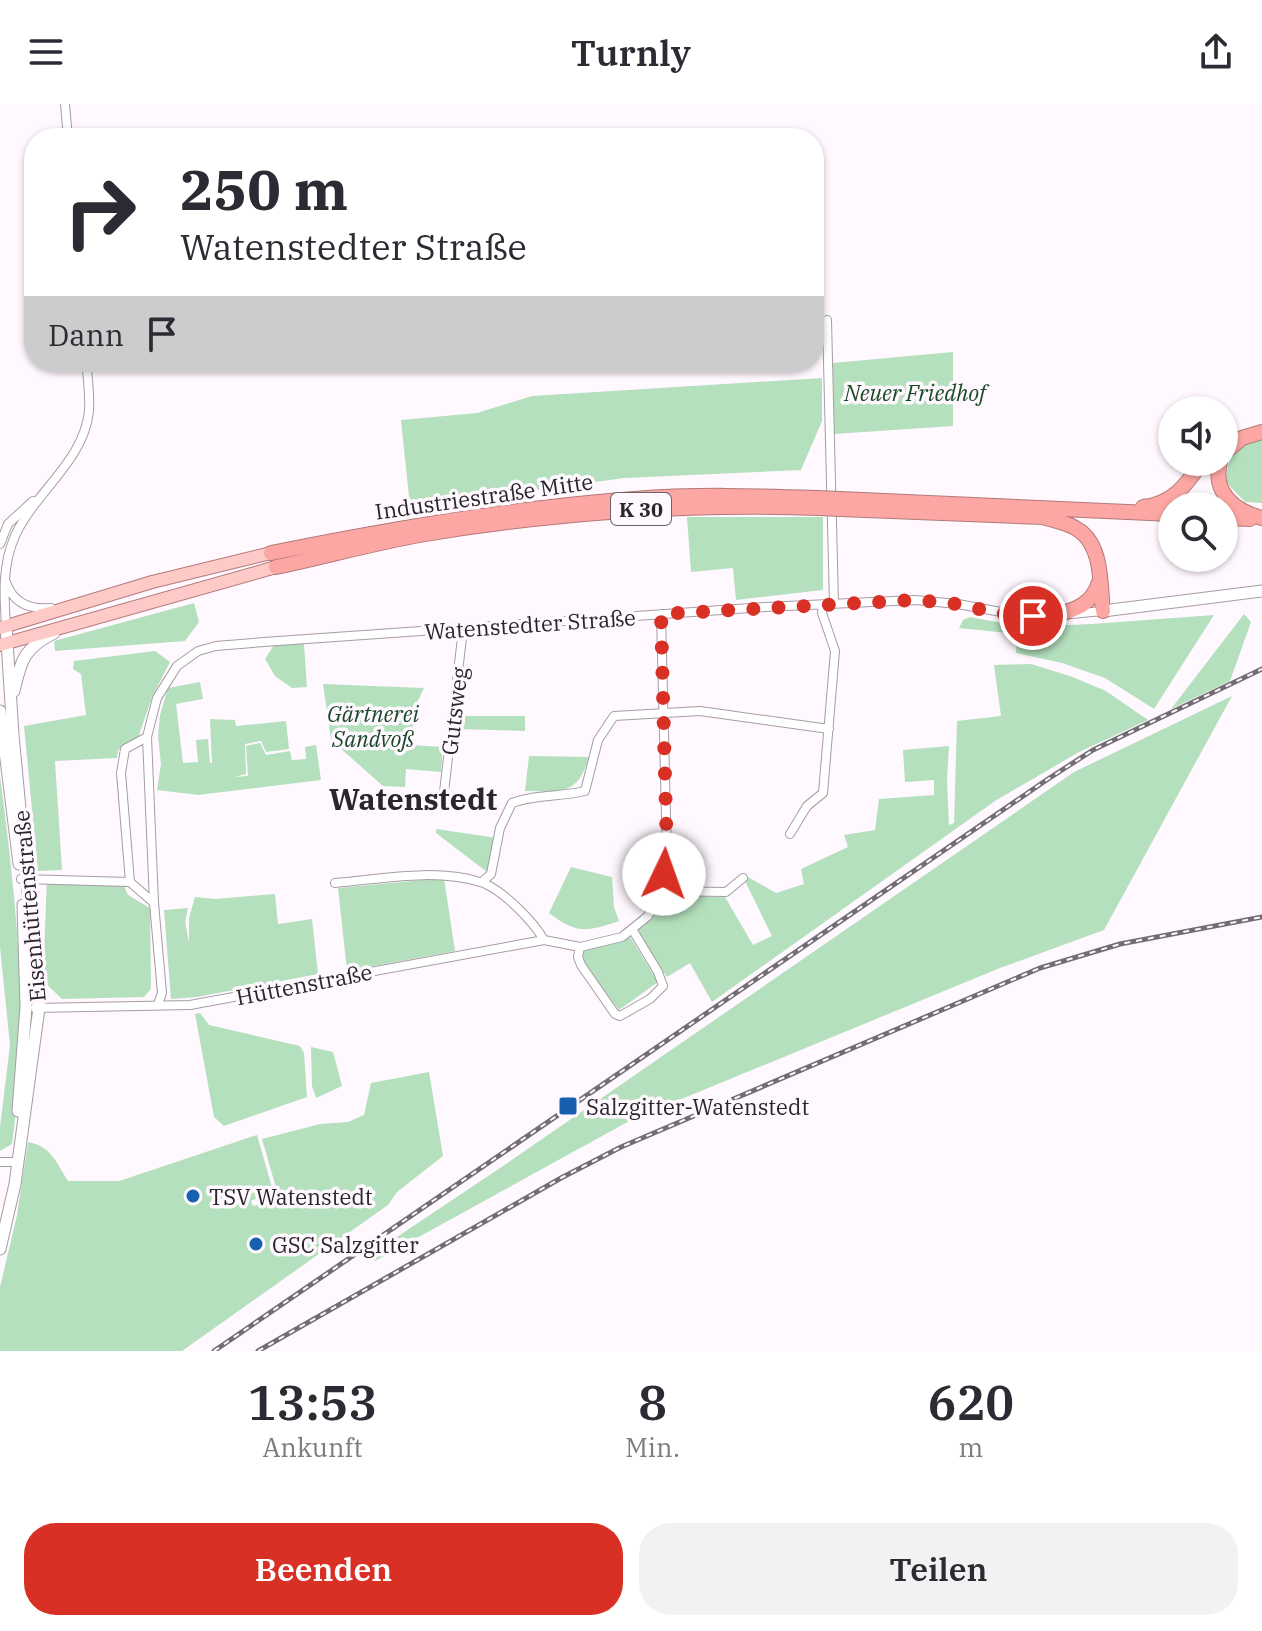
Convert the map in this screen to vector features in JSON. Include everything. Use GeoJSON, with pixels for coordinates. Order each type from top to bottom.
{"type":"FeatureCollection","features":[{"type":"Feature","properties":{"kind":"highway"},"geometry":{"type":"LineString","coordinates":[[1238,430],[1262,426]]}},
{"type":"Feature","properties":{"kind":"highway"},"geometry":{"type":"LineString","coordinates":[[1238,441],[1262,432]]}},
{"type":"Feature","properties":{"kind":"highway"},"geometry":{"type":"LineString","coordinates":[[1095,510],[1165,503],[1192,476]]}},
{"type":"Feature","properties":{"kind":"highway"},"geometry":{"type":"LineString","coordinates":[[1218,476],[1227,499],[1246,514],[1262,519]]}},
{"type":"Feature","properties":{"kind":"highway","name":"Industriestraße Mitte"},"geometry":{"type":"LineString","coordinates":[[274,560],[387,530],[497,513],[636,499],[732,495],[1043,517],[1079,530],[1094,548],[1099,581]]}},
{"type":"Feature","properties":{"kind":"highway","name":"Industriestraße Mitte"},"geometry":{"type":"LineString","coordinates":[[840,504],[1158,513]]}},
{"type":"Feature","properties":{"kind":"highway"},"geometry":{"type":"LineString","coordinates":[[1238,518],[1262,519]]}},
{"type":"Feature","properties":{"kind":"highway"},"geometry":{"type":"LineString","coordinates":[[1099,581],[1103,611]]}},
{"type":"Feature","properties":{"kind":"highway"},"geometry":{"type":"LineString","coordinates":[[1053,616],[1087,603],[1099,581]]}},
{"type":"Feature","properties":{"kind":"main road","name":"Industriestraße Mitte"},"geometry":{"type":"LineString","coordinates":[[3,627],[152,582],[274,560]]}},
{"type":"Feature","properties":{"kind":"main road","name":"Industriestraße Mitte"},"geometry":{"type":"LineString","coordinates":[[3,644],[274,560]]}},
{"type":"Feature","properties":{"kind":"street"},"geometry":{"type":"LineString","coordinates":[[65,104],[67,128]]}},
{"type":"Feature","properties":{"kind":"street"},"geometry":{"type":"LineString","coordinates":[[827,320],[834,604]]}},
{"type":"Feature","properties":{"kind":"street"},"geometry":{"type":"LineString","coordinates":[[0,544],[8,524],[39,495],[72,455],[86,426],[89,403],[87,372]]}},
{"type":"Feature","properties":{"kind":"street"},"geometry":{"type":"LineString","coordinates":[[3,627],[6,561],[15,535],[39,495]]}},
{"type":"Feature","properties":{"kind":"street"},"geometry":{"type":"LineString","coordinates":[[5,578],[14,598],[31,608],[72,607]]}},
{"type":"Feature","properties":{"kind":"street"},"geometry":{"type":"LineString","coordinates":[[1244,595],[1262,591]]}},
{"type":"Feature","properties":{"kind":"street"},"geometry":{"type":"LineString","coordinates":[[1244,595],[1262,598]]}},
{"type":"Feature","properties":{"kind":"street","name":"Watenstedter Straße"},"geometry":{"type":"LineString","coordinates":[[147,737],[157,698],[177,666],[198,651],[216,646],[661,614],[915,600],[1017,615],[1053,616],[1244,595]]}},
{"type":"Feature","properties":{"kind":"street"},"geometry":{"type":"LineString","coordinates":[[790,834],[807,806],[823,793],[835,651],[822,613],[823,605]]}},
{"type":"Feature","properties":{"kind":"street","name":"Hüttenstraße"},"geometry":{"type":"LineString","coordinates":[[26,1007],[190,1005],[544,940],[580,947],[622,937],[648,916],[662,891],[667,856],[661,614]]}},
{"type":"Feature","properties":{"kind":"street"},"geometry":{"type":"LineString","coordinates":[[12,704],[19,670],[28,651],[42,639],[71,624]]}},
{"type":"Feature","properties":{"kind":"street","name":"Eisenhüttenstraße"},"geometry":{"type":"LineString","coordinates":[[0,1249],[7,1215],[26,1007],[24,879],[12,704],[3,627]]}},
{"type":"Feature","properties":{"kind":"street","name":"Gutsweg"},"geometry":{"type":"LineString","coordinates":[[444,792],[463,629]]}},
{"type":"Feature","properties":{"kind":"street","name":"Eisenhüttenstraße"},"geometry":{"type":"LineString","coordinates":[[0,711],[39,1008],[10,1162]]}},
{"type":"Feature","properties":{"kind":"street"},"geometry":{"type":"LineString","coordinates":[[482,882],[491,874],[500,828],[512,803],[524,798],[585,791],[598,740],[614,716],[700,711],[829,729]]}},
{"type":"Feature","properties":{"kind":"street"},"geometry":{"type":"LineString","coordinates":[[130,882],[121,773],[125,749],[147,737],[154,903],[162,986],[158,1004]]}},
{"type":"Feature","properties":{"kind":"street"},"geometry":{"type":"LineString","coordinates":[[335,883],[443,875],[482,882],[521,911],[544,940]]}},
{"type":"Feature","properties":{"kind":"street"},"geometry":{"type":"LineString","coordinates":[[662,891],[726,892],[743,878]]}},
{"type":"Feature","properties":{"kind":"street"},"geometry":{"type":"LineString","coordinates":[[24,879],[130,882],[154,903]]}},
{"type":"Feature","properties":{"kind":"street"},"geometry":{"type":"LineString","coordinates":[[580,947],[578,957],[581,965],[615,1014],[620,1016],[650,999],[663,986],[632,929]]}},
{"type":"Feature","properties":{"kind":"green space","name":"Neuer Friedhof"},"geometry":{"type":"Polygon","coordinates":[[[953,352],[953,426],[834,434],[833,363],[953,352]]]}},
{"type":"Feature","properties":{"kind":"green space"},"geometry":{"type":"Polygon","coordinates":[[[822,378],[822,421],[801,470],[624,478],[415,507],[409,497],[401,420],[477,413],[532,396],[822,378]]]}},
{"type":"Feature","properties":{"kind":"green space"},"geometry":{"type":"Polygon","coordinates":[[[1262,434],[1262,503],[1245,502],[1226,482],[1227,476],[1238,476],[1238,448],[1262,434]]]}},
{"type":"Feature","properties":{"kind":"green space"},"geometry":{"type":"Polygon","coordinates":[[[687,517],[823,517],[823,590],[736,600],[733,568],[691,572],[687,517]]]}},
{"type":"Feature","properties":{"kind":"green space"},"geometry":{"type":"Polygon","coordinates":[[[194,603],[199,622],[185,641],[55,651],[54,641],[194,603]]]}},
{"type":"Feature","properties":{"kind":"green space"},"geometry":{"type":"Polygon","coordinates":[[[1244,614],[1251,622],[1230,681],[1171,709],[1244,614]]]}},
{"type":"Feature","properties":{"kind":"green space"},"geometry":{"type":"Polygon","coordinates":[[[1214,615],[1154,709],[1105,678],[1062,663],[1016,653],[1017,634],[959,628],[963,620],[970,617],[1023,627],[1214,615]]]}},
{"type":"Feature","properties":{"kind":"green space"},"geometry":{"type":"Polygon","coordinates":[[[304,644],[307,687],[292,688],[275,676],[265,659],[274,645],[304,644]]]}},
{"type":"Feature","properties":{"kind":"green space"},"geometry":{"type":"Polygon","coordinates":[[[155,651],[170,662],[152,697],[138,738],[118,750],[117,758],[55,761],[62,870],[38,871],[24,726],[86,715],[81,674],[73,669],[74,661],[155,651]]]}},
{"type":"Feature","properties":{"kind":"green space"},"geometry":{"type":"Polygon","coordinates":[[[1031,664],[1106,691],[1148,720],[1079,752],[995,801],[712,1002],[690,963],[667,977],[636,930],[666,895],[725,897],[753,945],[772,936],[745,881],[748,877],[776,893],[804,884],[801,869],[848,847],[844,835],[875,830],[879,799],[934,795],[934,780],[905,782],[903,750],[949,746],[949,825],[954,823],[957,721],[1001,716],[994,665],[1031,664]]]}},
{"type":"Feature","properties":{"kind":"green space"},"geometry":{"type":"Polygon","coordinates":[[[200,682],[203,699],[176,704],[183,763],[198,762],[196,740],[208,739],[212,763],[210,719],[235,720],[236,726],[286,721],[289,749],[266,752],[261,741],[245,744],[246,774],[234,777],[248,776],[246,746],[260,743],[266,755],[290,751],[292,760],[306,759],[305,747],[316,745],[321,780],[198,795],[157,790],[161,764],[158,736],[160,715],[168,688],[200,682]]]}},
{"type":"Feature","properties":{"kind":"green space","name":"Gärtnerei Sandvoß"},"geometry":{"type":"Polygon","coordinates":[[[323,684],[424,688],[415,707],[411,745],[443,747],[441,772],[406,769],[405,787],[383,786],[331,740],[323,684]]]}},
{"type":"Feature","properties":{"kind":"green space"},"geometry":{"type":"Polygon","coordinates":[[[1232,696],[1104,930],[1000,968],[633,1119],[375,1261],[370,1255],[1074,772],[1232,696]]]}},
{"type":"Feature","properties":{"kind":"green space"},"geometry":{"type":"Polygon","coordinates":[[[458,716],[525,716],[525,731],[456,729],[458,716]]]}},
{"type":"Feature","properties":{"kind":"green space"},"geometry":{"type":"Polygon","coordinates":[[[529,756],[589,757],[579,779],[566,789],[525,791],[529,756]]]}},
{"type":"Feature","properties":{"kind":"green space"},"geometry":{"type":"Polygon","coordinates":[[[0,776],[16,914],[20,1051],[12,1144],[0,1151],[10,1045],[0,947],[0,776]]]}},
{"type":"Feature","properties":{"kind":"green space"},"geometry":{"type":"Polygon","coordinates":[[[436,829],[497,838],[490,869],[487,872],[436,833],[436,829]]]}},
{"type":"Feature","properties":{"kind":"green space"},"geometry":{"type":"Polygon","coordinates":[[[571,867],[612,877],[614,907],[619,921],[582,929],[567,925],[549,913],[571,867]]]}},
{"type":"Feature","properties":{"kind":"green space"},"geometry":{"type":"Polygon","coordinates":[[[47,877],[122,881],[128,895],[150,908],[151,989],[144,997],[62,999],[43,981],[47,877]]]}},
{"type":"Feature","properties":{"kind":"green space"},"geometry":{"type":"Polygon","coordinates":[[[444,878],[455,951],[347,971],[338,888],[444,878]]]}},
{"type":"Feature","properties":{"kind":"green space"},"geometry":{"type":"Polygon","coordinates":[[[275,894],[278,924],[312,919],[318,974],[171,999],[164,910],[188,908],[185,922],[189,942],[189,918],[195,897],[215,899],[275,894]]]}},
{"type":"Feature","properties":{"kind":"green space"},"geometry":{"type":"Polygon","coordinates":[[[629,935],[658,982],[619,1010],[580,958],[582,949],[629,935]]]}},
{"type":"Feature","properties":{"kind":"green space"},"geometry":{"type":"Polygon","coordinates":[[[200,1013],[209,1025],[300,1046],[304,1053],[307,1097],[224,1126],[214,1117],[195,1014],[200,1013]]]}},
{"type":"Feature","properties":{"kind":"green space"},"geometry":{"type":"Polygon","coordinates":[[[311,1047],[333,1052],[342,1086],[316,1098],[312,1086],[311,1047]]]}},
{"type":"Feature","properties":{"kind":"green space","name":"GSC Salzgitter"},"geometry":{"type":"Polygon","coordinates":[[[429,1072],[443,1156],[397,1192],[388,1205],[182,1351],[0,1351],[0,1287],[17,1215],[28,1142],[48,1151],[68,1181],[119,1181],[257,1135],[273,1191],[251,1201],[253,1206],[279,1198],[262,1139],[320,1124],[348,1122],[364,1115],[371,1083],[429,1072]]]}},
{"type":"Feature","properties":{"kind":"railway"},"geometry":{"type":"LineString","coordinates":[[214,1351],[1048,779],[1093,750],[1262,669]]}},
{"type":"Feature","properties":{"kind":"railway"},"geometry":{"type":"LineString","coordinates":[[258,1351],[621,1147],[1040,968],[1120,944],[1262,917]]}},
{"type":"Feature","properties":{"kind":"place","name":"Salzgitter-Watenstedt"},"geometry":{"type":"Point","coordinates":[568,1106]}},
{"type":"Feature","properties":{"kind":"place","name":"TSV Watenstedt"},"geometry":{"type":"Point","coordinates":[193,1196]}},
{"type":"Feature","properties":{"kind":"place","name":"GSC Salzgitter"},"geometry":{"type":"Point","coordinates":[256,1244]}},
{"type":"Feature","properties":{"kind":"district","name":"Watenstedt"},"geometry":{"type":"Point","coordinates":[413,798]}},
{"type":"Feature","properties":{"kind":"route"},"geometry":{"type":"LineString","coordinates":[[664,874],[667,856],[661,614],[915,600],[1033,616]]}}]}
